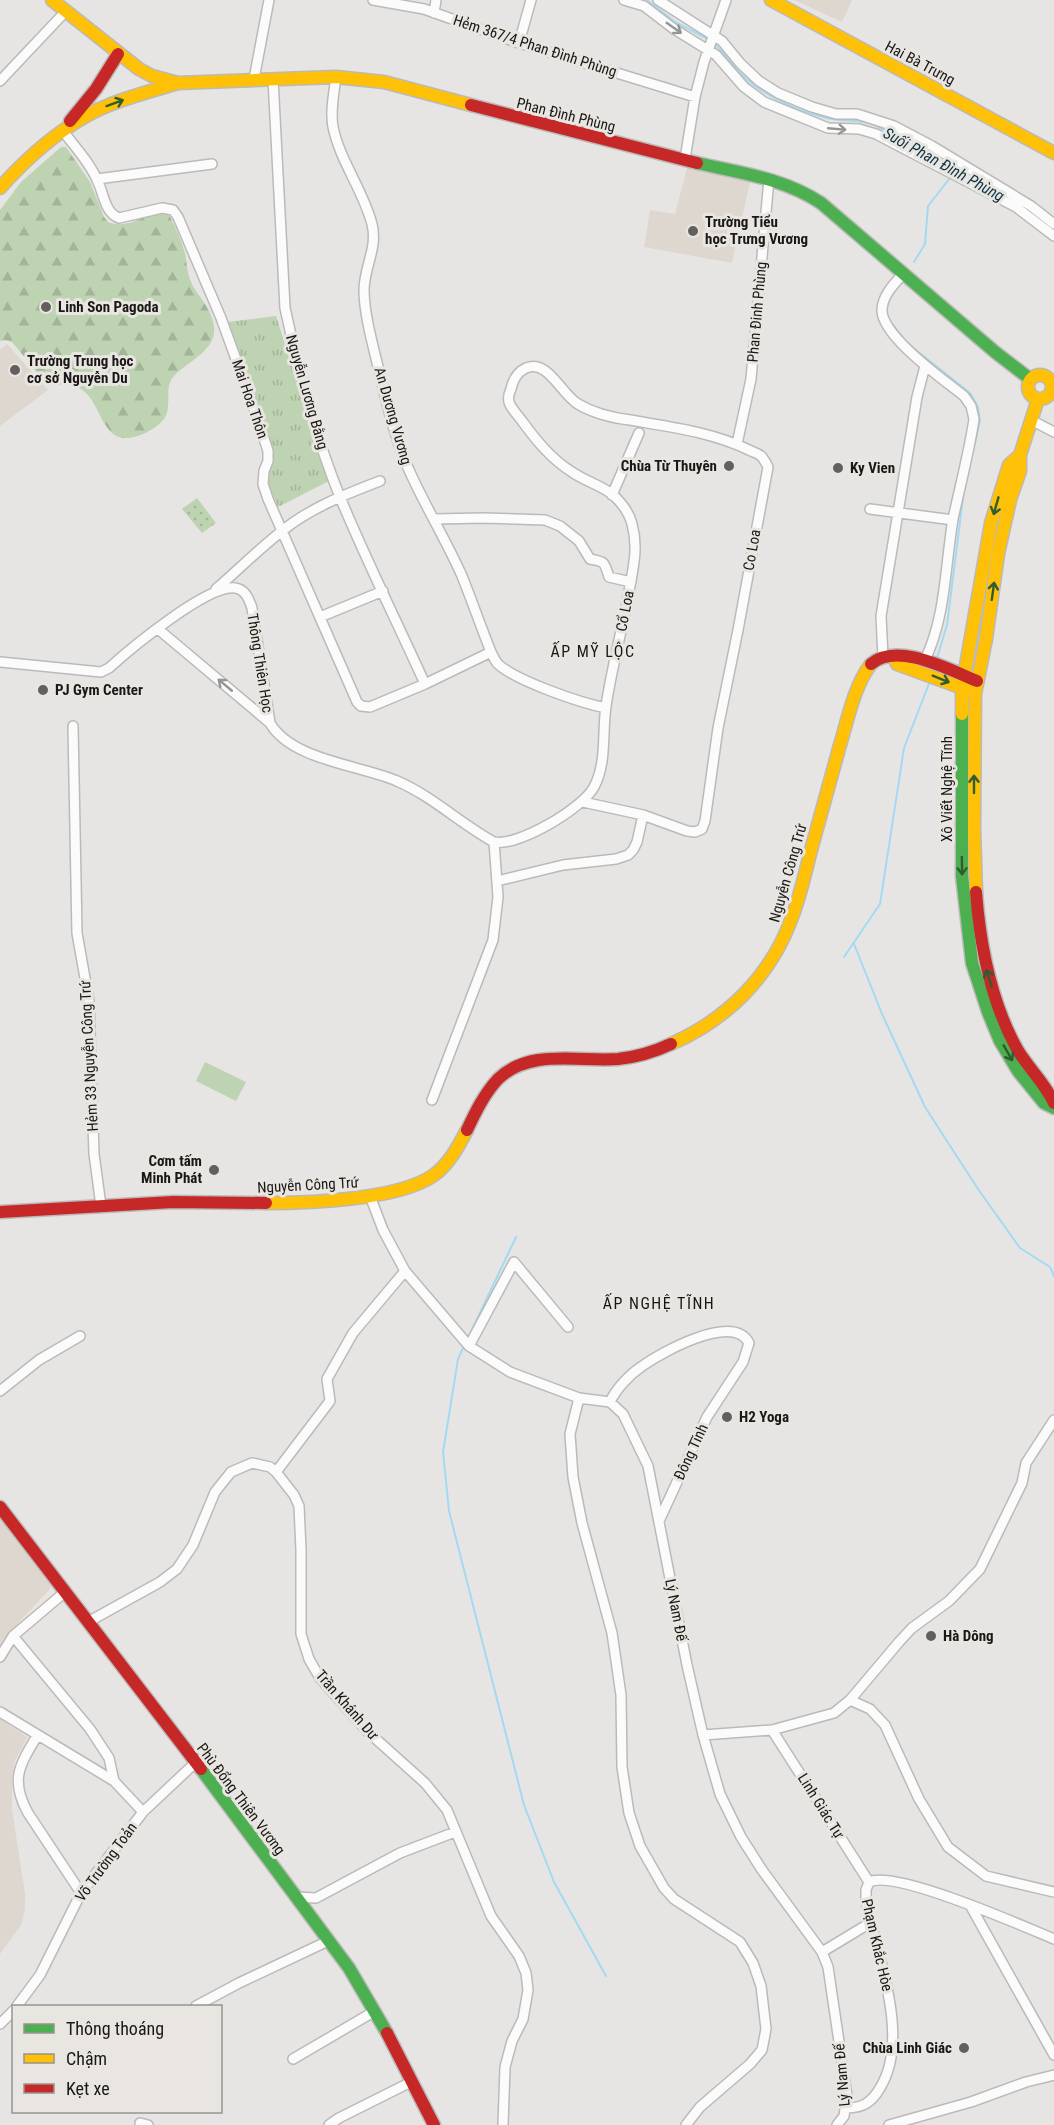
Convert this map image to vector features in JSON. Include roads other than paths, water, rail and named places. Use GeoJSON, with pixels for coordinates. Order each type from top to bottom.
{"type":"FeatureCollection","features":[{"type":"Feature","properties":{"kind":"main road","name":"Phan Đình Phùng"},"geometry":{"type":"LineString","coordinates":[[52,0],[118,54],[152,76],[178,83],[336,77],[384,82],[541,124],[769,178],[803,191],[821,203],[1030,379]]}},
{"type":"Feature","properties":{"kind":"main road","name":"Hai Bà Trưng"},"geometry":{"type":"LineString","coordinates":[[771,0],[1054,153]]}},
{"type":"Feature","properties":{"kind":"main road"},"geometry":{"type":"LineString","coordinates":[[63,131],[96,89],[118,54]]}},
{"type":"Feature","properties":{"kind":"main road"},"geometry":{"type":"LineString","coordinates":[[0,188],[15,171],[63,131],[87,115],[138,95],[178,83]]}},
{"type":"Feature","properties":{"kind":"main road"},"geometry":{"type":"LineString","coordinates":[[1051,374],[1052,386],[1049,394],[1038,399],[1031,395],[1028,391],[1030,379],[1037,375],[1051,374]]}},
{"type":"Feature","properties":{"kind":"main road","name":"Xô Viết Nghệ Tĩnh"},"geometry":{"type":"LineString","coordinates":[[1038,399],[1020,454],[1020,471],[1010,500],[998,554],[986,639],[976,687],[974,717],[975,877],[985,964],[1000,1012],[1031,1072],[1051,1095],[1054,1103]]}},
{"type":"Feature","properties":{"kind":"main road","name":"Xô Viết Nghệ Tĩnh"},"geometry":{"type":"LineString","coordinates":[[1020,454],[1009,465],[991,523],[963,682],[962,876],[972,963],[988,1012],[1000,1041],[1018,1071],[1044,1103],[1054,1108]]}},
{"type":"Feature","properties":{"kind":"main road"},"geometry":{"type":"LineString","coordinates":[[888,657],[902,654],[923,666],[976,687]]}},
{"type":"Feature","properties":{"kind":"main road","name":"Nguyễn Công Trứ"},"geometry":{"type":"LineString","coordinates":[[0,1212],[172,1202],[327,1201],[370,1196],[417,1183],[439,1170],[454,1153],[491,1086],[501,1075],[513,1068],[528,1062],[556,1059],[636,1057],[667,1047],[704,1027],[749,991],[764,972],[786,934],[856,692],[868,669],[888,657]]}},
{"type":"Feature","properties":{"kind":"main road","name":"Phù Đổng Thiên Vương"},"geometry":{"type":"LineString","coordinates":[[0,1507],[152,1703],[349,1968],[413,2081],[434,2125]]}},
{"type":"Feature","properties":{"kind":"street"},"geometry":{"type":"LineString","coordinates":[[254,79],[269,0]]}},
{"type":"Feature","properties":{"kind":"street","name":"Hẻm 367/4 Phan Đình Phùng"},"geometry":{"type":"LineString","coordinates":[[374,0],[434,13],[519,43],[695,97]]}},
{"type":"Feature","properties":{"kind":"street"},"geometry":{"type":"LineString","coordinates":[[434,13],[436,0]]}},
{"type":"Feature","properties":{"kind":"street"},"geometry":{"type":"LineString","coordinates":[[519,43],[531,0]]}},
{"type":"Feature","properties":{"kind":"street"},"geometry":{"type":"LineString","coordinates":[[624,0],[644,6],[674,29],[708,49],[744,87],[764,102],[828,128],[859,129],[876,134],[1016,207],[1054,236]]}},
{"type":"Feature","properties":{"kind":"street"},"geometry":{"type":"LineString","coordinates":[[658,0],[722,41],[759,81],[778,93],[836,114],[857,114],[894,126],[962,164],[1030,206],[1054,224]]}},
{"type":"Feature","properties":{"kind":"street"},"geometry":{"type":"LineString","coordinates":[[685,159],[695,97],[708,49],[726,0]]}},
{"type":"Feature","properties":{"kind":"street"},"geometry":{"type":"LineString","coordinates":[[0,81],[66,12]]}},
{"type":"Feature","properties":{"kind":"street","name":"An Dương Vương"},"geometry":{"type":"LineString","coordinates":[[336,77],[333,127],[360,191],[374,235],[373,249],[364,279],[364,291],[381,380],[397,440],[405,460],[461,575],[491,652],[498,664],[514,674],[582,704],[606,708]]}},
{"type":"Feature","properties":{"kind":"street","name":"Nguyễn Lương Bằng"},"geometry":{"type":"LineString","coordinates":[[273,79],[285,308],[292,343],[340,497],[425,684]]}},
{"type":"Feature","properties":{"kind":"street","name":"Mai Hoa Thôn"},"geometry":{"type":"LineString","coordinates":[[63,131],[97,179],[113,216],[119,218],[162,208],[173,210],[178,217],[221,318],[257,417],[268,452],[263,484],[357,702],[361,706],[370,707],[425,684],[491,652]]}},
{"type":"Feature","properties":{"kind":"street"},"geometry":{"type":"LineString","coordinates":[[97,179],[212,164]]}},
{"type":"Feature","properties":{"kind":"street","name":"Phan Đinh Phùng"},"geometry":{"type":"LineString","coordinates":[[737,444],[751,379],[769,178]]}},
{"type":"Feature","properties":{"kind":"street"},"geometry":{"type":"LineString","coordinates":[[903,274],[887,293],[882,316],[902,345],[963,396],[971,406],[974,419],[953,520],[941,610],[934,641],[923,666]]}},
{"type":"Feature","properties":{"kind":"street"},"geometry":{"type":"LineString","coordinates":[[888,657],[881,616],[917,397],[925,366]]}},
{"type":"Feature","properties":{"kind":"street","name":"Co Loa"},"geometry":{"type":"LineString","coordinates":[[583,802],[643,816],[687,831],[695,832],[702,829],[718,728],[767,472],[766,462],[761,456],[737,444],[700,433],[623,419],[591,410],[566,395],[549,372],[539,367],[529,367],[519,371],[509,393],[509,402],[533,437],[566,468],[612,495]]}},
{"type":"Feature","properties":{"kind":"street"},"geometry":{"type":"LineString","coordinates":[[1031,420],[1054,432]]}},
{"type":"Feature","properties":{"kind":"street"},"geometry":{"type":"LineString","coordinates":[[612,495],[639,433]]}},
{"type":"Feature","properties":{"kind":"street"},"geometry":{"type":"LineString","coordinates":[[0,662],[101,672],[158,628],[214,591],[282,531],[304,516],[340,497],[380,481]]}},
{"type":"Feature","properties":{"kind":"street","name":"Cổ Loa"},"geometry":{"type":"LineString","coordinates":[[583,802],[594,786],[600,769],[606,708],[637,544],[628,514],[612,495]]}},
{"type":"Feature","properties":{"kind":"street"},"geometry":{"type":"LineString","coordinates":[[870,508],[953,520]]}},
{"type":"Feature","properties":{"kind":"street"},"geometry":{"type":"LineString","coordinates":[[435,519],[545,520],[560,526],[579,541],[590,559],[601,560],[605,563],[609,577],[631,582]]}},
{"type":"Feature","properties":{"kind":"street","name":"Thông Thiên Học"},"geometry":{"type":"LineString","coordinates":[[214,591],[235,588],[240,589],[249,598],[270,723],[282,737],[303,750],[398,781],[494,842]]}},
{"type":"Feature","properties":{"kind":"street"},"geometry":{"type":"LineString","coordinates":[[320,617],[383,591]]}},
{"type":"Feature","properties":{"kind":"street"},"geometry":{"type":"LineString","coordinates":[[158,628],[270,723]]}},
{"type":"Feature","properties":{"kind":"street","name":"Hẻm 33 Nguyễn Công Trứ"},"geometry":{"type":"LineString","coordinates":[[73,726],[76,933],[89,1001],[94,1154],[101,1206]]}},
{"type":"Feature","properties":{"kind":"street"},"geometry":{"type":"LineString","coordinates":[[432,1100],[491,944],[497,916],[498,880],[494,842],[502,843],[520,838],[583,802]]}},
{"type":"Feature","properties":{"kind":"street"},"geometry":{"type":"LineString","coordinates":[[498,880],[563,865],[616,859],[628,855],[637,842],[643,816]]}},
{"type":"Feature","properties":{"kind":"street"},"geometry":{"type":"LineString","coordinates":[[370,1196],[383,1230],[405,1271],[469,1346],[510,1372],[579,1398],[610,1402]]}},
{"type":"Feature","properties":{"kind":"street"},"geometry":{"type":"LineString","coordinates":[[469,1346],[514,1262],[568,1327]]}},
{"type":"Feature","properties":{"kind":"street"},"geometry":{"type":"LineString","coordinates":[[88,1622],[160,1582],[177,1569],[193,1545],[215,1492],[231,1472],[252,1463],[270,1467],[276,1472],[330,1401],[327,1379],[353,1334],[405,1271]]}},
{"type":"Feature","properties":{"kind":"street","name":"Đông Tĩnh"},"geometry":{"type":"LineString","coordinates":[[610,1402],[614,1394],[639,1368],[679,1346],[710,1333],[740,1335],[749,1343],[743,1362],[707,1417],[659,1521]]}},
{"type":"Feature","properties":{"kind":"street"},"geometry":{"type":"LineString","coordinates":[[0,1391],[39,1360],[80,1336]]}},
{"type":"Feature","properties":{"kind":"street"},"geometry":{"type":"LineString","coordinates":[[579,1398],[570,1434],[573,1476],[582,1523],[612,1633],[621,1695],[622,1767],[629,1813],[640,1846],[664,1888],[674,1899],[740,1942],[753,1963],[760,1986],[766,2029],[762,2050],[750,2064],[700,2107],[686,2125]]}},
{"type":"Feature","properties":{"kind":"street","name":"Lý Nam Đế"},"geometry":{"type":"LineString","coordinates":[[610,1402],[622,1414],[648,1466],[673,1599],[703,1735],[720,1794],[741,1837],[762,1870],[822,1952],[831,1981],[847,2108],[842,2121],[837,2125]]}},
{"type":"Feature","properties":{"kind":"street"},"geometry":{"type":"LineString","coordinates":[[703,1735],[772,1730],[834,1713],[850,1700],[898,1642],[912,1628],[949,1601],[980,1569],[1022,1483],[1026,1463],[1054,1420]]}},
{"type":"Feature","properties":{"kind":"street","name":"Trần Khánh Dư"},"geometry":{"type":"LineString","coordinates":[[276,1472],[294,1495],[299,1506],[301,1634],[309,1659],[320,1678],[367,1731],[425,1783],[447,1810],[454,1832],[491,1916],[519,1956],[526,1973],[528,1990],[523,2019],[512,2041],[505,2067],[503,2125]]}},
{"type":"Feature","properties":{"kind":"street"},"geometry":{"type":"LineString","coordinates":[[0,1657],[13,1636],[64,1592]]}},
{"type":"Feature","properties":{"kind":"street"},"geometry":{"type":"LineString","coordinates":[[13,1636],[90,1729],[109,1758],[114,1782]]}},
{"type":"Feature","properties":{"kind":"street"},"geometry":{"type":"LineString","coordinates":[[850,1700],[870,1709],[885,1725],[919,1799],[948,1847],[986,1876],[1054,1892]]}},
{"type":"Feature","properties":{"kind":"street"},"geometry":{"type":"LineString","coordinates":[[0,1712],[114,1782],[143,1812]]}},
{"type":"Feature","properties":{"kind":"street","name":"Linh Giác Tự"},"geometry":{"type":"LineString","coordinates":[[772,1730],[869,1882]]}},
{"type":"Feature","properties":{"kind":"street"},"geometry":{"type":"LineString","coordinates":[[37,1736],[19,1769],[17,1786],[28,1813],[81,1893]]}},
{"type":"Feature","properties":{"kind":"street","name":"Võ Trường Toản"},"geometry":{"type":"LineString","coordinates":[[18,2005],[40,1975],[81,1893],[143,1812],[195,1763]]}},
{"type":"Feature","properties":{"kind":"street"},"geometry":{"type":"LineString","coordinates":[[296,1897],[316,1898],[400,1853],[454,1832]]}},
{"type":"Feature","properties":{"kind":"street","name":"Phạm Khắc Hòe"},"geometry":{"type":"LineString","coordinates":[[847,2108],[863,2107],[877,2094],[886,2079],[891,2053],[892,2012],[865,1895],[869,1882],[879,1879],[912,1885],[970,1905],[1054,1939]]}},
{"type":"Feature","properties":{"kind":"street"},"geometry":{"type":"LineString","coordinates":[[970,1905],[1054,2055]]}},
{"type":"Feature","properties":{"kind":"street"},"geometry":{"type":"LineString","coordinates":[[822,1952],[870,1923]]}},
{"type":"Feature","properties":{"kind":"street"},"geometry":{"type":"LineString","coordinates":[[200,2005],[239,1983],[328,1941]]}},
{"type":"Feature","properties":{"kind":"street"},"geometry":{"type":"LineString","coordinates":[[293,2059],[375,2011]]}},
{"type":"Feature","properties":{"kind":"street"},"geometry":{"type":"LineString","coordinates":[[0,2024],[12,2012]]}},
{"type":"Feature","properties":{"kind":"street"},"geometry":{"type":"LineString","coordinates":[[889,2125],[971,2102],[1052,2074]]}},
{"type":"Feature","properties":{"kind":"street"},"geometry":{"type":"LineString","coordinates":[[328,2125],[413,2081]]}},
{"type":"Feature","properties":{"kind":"waterway","name":"Suối Phan Đình Phùng"},"geometry":{"type":"LineString","coordinates":[[647,0],[675,22],[710,40]]}},
{"type":"Feature","properties":{"kind":"waterway","name":"Suối Phan Đình Phùng"},"geometry":{"type":"LineString","coordinates":[[714,44],[750,82],[780,101],[823,117],[873,124],[987,187]]}},
{"type":"Feature","properties":{"kind":"waterway"},"geometry":{"type":"LineString","coordinates":[[914,262],[925,244],[928,206],[950,178]]}},
{"type":"Feature","properties":{"kind":"waterway"},"geometry":{"type":"LineString","coordinates":[[888,300],[901,283]]}},
{"type":"Feature","properties":{"kind":"waterway"},"geometry":{"type":"LineString","coordinates":[[891,322],[907,343],[970,393],[978,407],[980,421],[964,490],[947,625],[936,661]]}},
{"type":"Feature","properties":{"kind":"waterway"},"geometry":{"type":"LineString","coordinates":[[844,957],[880,904],[904,748],[930,681]]}},
{"type":"Feature","properties":{"kind":"waterway"},"geometry":{"type":"LineString","coordinates":[[854,944],[882,1014],[925,1107],[978,1189],[1020,1248],[1050,1267],[1054,1276]]}},
{"type":"Feature","properties":{"kind":"waterway"},"geometry":{"type":"LineString","coordinates":[[469,1336],[516,1237]]}},
{"type":"Feature","properties":{"kind":"waterway"},"geometry":{"type":"LineString","coordinates":[[464,1346],[458,1359],[443,1452],[449,1511],[524,1805],[554,1882],[606,1976]]}},
{"type":"Feature","properties":{"kind":"place","name":"Trường Tiểu học Trưng Vương"},"geometry":{"type":"Point","coordinates":[693,231]}},
{"type":"Feature","properties":{"kind":"place","name":"Linh Son Pagoda"},"geometry":{"type":"Point","coordinates":[46,307]}},
{"type":"Feature","properties":{"kind":"place","name":"Trường Trung học cơ sở Nguyễn Du"},"geometry":{"type":"Point","coordinates":[15,370]}},
{"type":"Feature","properties":{"kind":"place","name":"Chùa Từ Thuyên"},"geometry":{"type":"Point","coordinates":[729,466]}},
{"type":"Feature","properties":{"kind":"place","name":"Ky Vien"},"geometry":{"type":"Point","coordinates":[838,468]}},
{"type":"Feature","properties":{"kind":"place","name":"PJ Gym Center"},"geometry":{"type":"Point","coordinates":[43,690]}},
{"type":"Feature","properties":{"kind":"place","name":"Cơm tấm Minh Phát"},"geometry":{"type":"Point","coordinates":[214,1170]}},
{"type":"Feature","properties":{"kind":"place","name":"H2 Yoga"},"geometry":{"type":"Point","coordinates":[727,1417]}},
{"type":"Feature","properties":{"kind":"place","name":"Hà Dông"},"geometry":{"type":"Point","coordinates":[931,1636]}},
{"type":"Feature","properties":{"kind":"place","name":"Chùa Linh Giác"},"geometry":{"type":"Point","coordinates":[964,2048]}},
{"type":"Feature","properties":{"kind":"district","name":"ẤP MỸ LỘC"},"geometry":{"type":"Point","coordinates":[593,651]}},
{"type":"Feature","properties":{"kind":"district","name":"ẤP NGHỆ TĨNH"},"geometry":{"type":"Point","coordinates":[659,1303]}}]}
